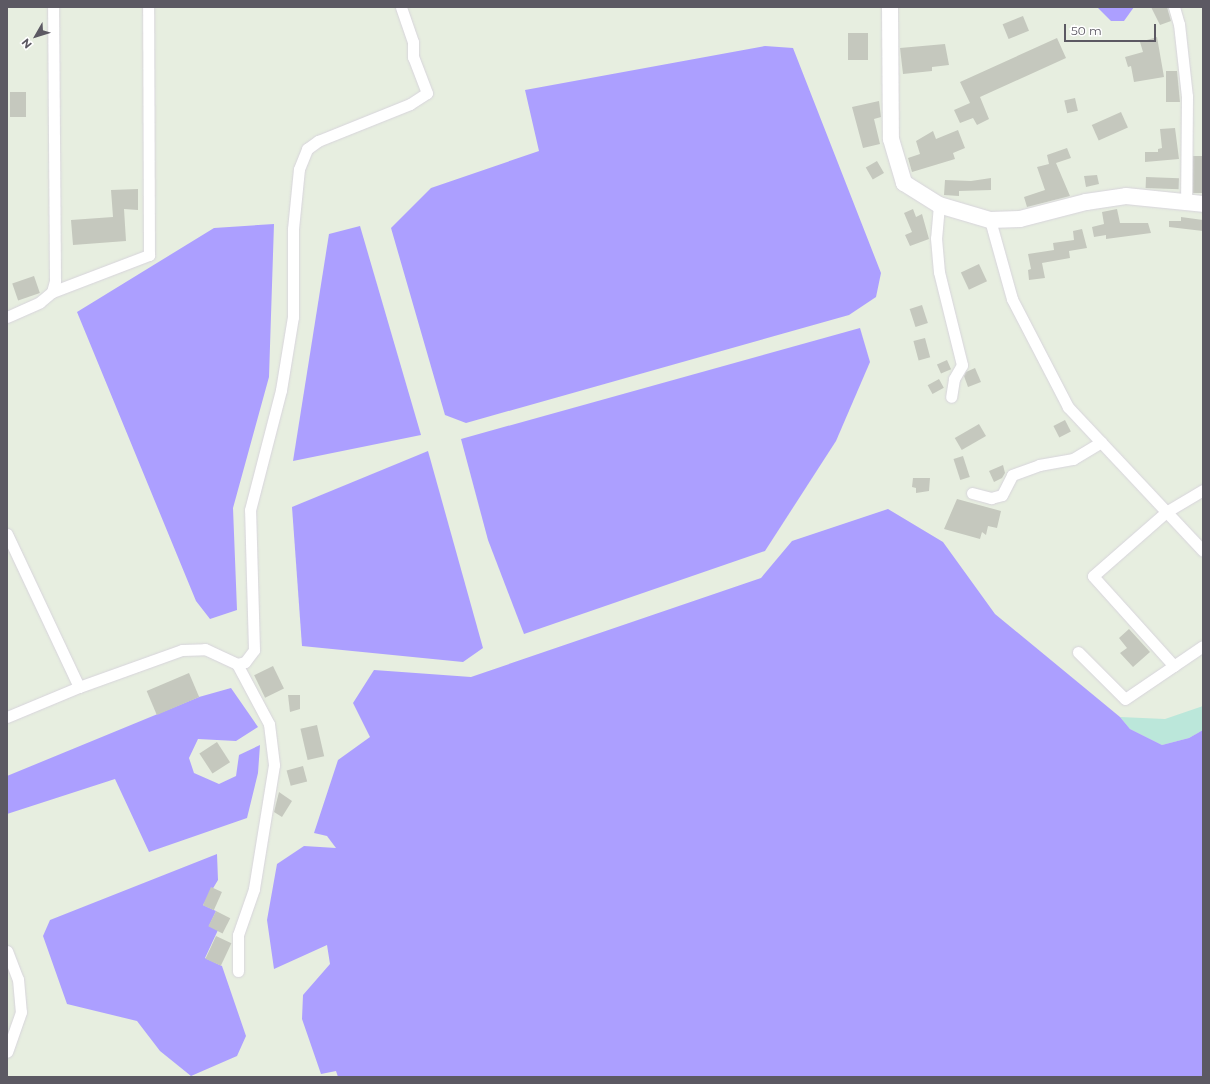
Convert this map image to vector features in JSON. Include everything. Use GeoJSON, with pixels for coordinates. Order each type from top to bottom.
{"type":"FeatureCollection","features":[{"type":"Feature","properties":{"kind":"street"},"geometry":{"type":"LineString","coordinates":[[52,292],[56,281],[53,7]]}},
{"type":"Feature","properties":{"kind":"street"},"geometry":{"type":"LineString","coordinates":[[7,317],[40,302],[52,292],[149,255],[148,7]]}},
{"type":"Feature","properties":{"kind":"street"},"geometry":{"type":"LineString","coordinates":[[238,664],[245,662],[254,650],[250,510],[281,390],[293,317],[293,229],[300,169],[307,149],[318,141],[410,104],[427,93],[413,57],[413,42],[401,7]]}},
{"type":"Feature","properties":{"kind":"street"},"geometry":{"type":"LineString","coordinates":[[890,7],[892,139],[904,183],[939,204],[990,220],[1020,219],[1086,202],[1126,196],[1203,204]]}},
{"type":"Feature","properties":{"kind":"street"},"geometry":{"type":"LineString","coordinates":[[1174,7],[1179,24],[1187,96],[1186,203]]}},
{"type":"Feature","properties":{"kind":"street"},"geometry":{"type":"LineString","coordinates":[[939,204],[936,238],[939,272],[962,365],[954,379],[951,397]]}},
{"type":"Feature","properties":{"kind":"street"},"geometry":{"type":"LineString","coordinates":[[990,220],[1012,299],[1068,408],[1203,551]]}},
{"type":"Feature","properties":{"kind":"street"},"geometry":{"type":"LineString","coordinates":[[972,493],[991,498],[1002,495],[1012,475],[1039,465],[1073,459],[1101,442]]}},
{"type":"Feature","properties":{"kind":"street"},"geometry":{"type":"LineString","coordinates":[[1174,666],[1093,576],[1166,512],[1203,490]]}},
{"type":"Feature","properties":{"kind":"street"},"geometry":{"type":"LineString","coordinates":[[7,534],[79,687]]}},
{"type":"Feature","properties":{"kind":"street"},"geometry":{"type":"LineString","coordinates":[[1078,652],[1125,699],[1203,646]]}},
{"type":"Feature","properties":{"kind":"street"},"geometry":{"type":"LineString","coordinates":[[7,717],[79,687],[182,650],[205,649],[238,664],[269,724],[274,765],[254,889],[238,935],[238,971]]}},
{"type":"Feature","properties":{"kind":"street"},"geometry":{"type":"LineString","coordinates":[[7,951],[18,979],[21,1012],[7,1052]]}},
{"type":"Feature","properties":{"kind":"shaded area"},"geometry":{"type":"Polygon","coordinates":[[[1097,7],[1134,7],[1124,21],[1111,21],[1097,7]]]}},
{"type":"Feature","properties":{"kind":"shaded area"},"geometry":{"type":"Polygon","coordinates":[[[765,46],[793,48],[881,273],[876,297],[849,315],[466,423],[445,415],[391,228],[431,188],[539,151],[525,90],[765,46]]]}},
{"type":"Feature","properties":{"kind":"shaded area"},"geometry":{"type":"Polygon","coordinates":[[[274,224],[269,377],[233,508],[237,610],[210,619],[196,601],[77,312],[214,228],[274,224]]]}},
{"type":"Feature","properties":{"kind":"shaded area"},"geometry":{"type":"Polygon","coordinates":[[[360,226],[421,435],[293,461],[329,234],[360,226]]]}},
{"type":"Feature","properties":{"kind":"shaded area"},"geometry":{"type":"Polygon","coordinates":[[[860,328],[870,362],[836,441],[765,551],[524,634],[488,540],[461,439],[860,328]]]}},
{"type":"Feature","properties":{"kind":"shaded area"},"geometry":{"type":"Polygon","coordinates":[[[428,451],[483,648],[463,662],[302,646],[292,507],[428,451]]]}},
{"type":"Feature","properties":{"kind":"shaded area"},"geometry":{"type":"Polygon","coordinates":[[[888,509],[943,542],[995,614],[1120,717],[1130,729],[1162,745],[1189,738],[1203,730],[1203,1077],[338,1077],[336,1071],[321,1074],[302,1019],[303,995],[330,964],[327,945],[274,969],[267,920],[277,864],[304,846],[336,848],[327,836],[314,833],[338,760],[370,737],[353,703],[374,670],[471,677],[761,578],[792,541],[888,509]]]}},
{"type":"Feature","properties":{"kind":"shaded area"},"geometry":{"type":"Polygon","coordinates":[[[231,688],[258,727],[236,741],[198,739],[189,758],[194,773],[219,784],[236,776],[239,755],[260,745],[258,773],[247,818],[149,852],[115,779],[7,814],[7,776],[199,697],[231,688]]]}},
{"type":"Feature","properties":{"kind":"shaded area"},"geometry":{"type":"Polygon","coordinates":[[[1203,706],[1203,730],[1189,738],[1162,745],[1130,729],[1120,717],[1165,719],[1203,706]]]}},
{"type":"Feature","properties":{"kind":"shaded area"},"geometry":{"type":"Polygon","coordinates":[[[217,854],[218,880],[203,905],[216,911],[209,926],[218,930],[205,958],[222,966],[246,1036],[237,1056],[191,1076],[160,1051],[137,1021],[67,1004],[43,936],[50,920],[217,854]]]}},
{"type":"Feature","properties":{"kind":"building"},"geometry":{"type":"Polygon","coordinates":[[[1151,7],[1167,7],[1171,21],[1160,25],[1151,7]]]}},
{"type":"Feature","properties":{"kind":"building"},"geometry":{"type":"Polygon","coordinates":[[[1023,16],[1029,31],[1009,39],[1003,24],[1023,16]]]}},
{"type":"Feature","properties":{"kind":"building"},"geometry":{"type":"Polygon","coordinates":[[[848,33],[868,33],[868,60],[848,60],[848,33]]]}},
{"type":"Feature","properties":{"kind":"building"},"geometry":{"type":"Polygon","coordinates":[[[1157,37],[1164,77],[1134,82],[1131,66],[1128,67],[1125,57],[1143,52],[1140,42],[1157,37]]]}},
{"type":"Feature","properties":{"kind":"building"},"geometry":{"type":"Polygon","coordinates":[[[1057,38],[1066,58],[980,97],[989,119],[977,125],[973,118],[960,123],[954,110],[970,103],[960,82],[1057,38]]]}},
{"type":"Feature","properties":{"kind":"building"},"geometry":{"type":"Polygon","coordinates":[[[945,44],[949,65],[932,67],[932,71],[903,74],[900,48],[945,44]]]}},
{"type":"Feature","properties":{"kind":"building"},"geometry":{"type":"Polygon","coordinates":[[[1166,71],[1177,71],[1180,102],[1166,102],[1166,71]]]}},
{"type":"Feature","properties":{"kind":"building"},"geometry":{"type":"Polygon","coordinates":[[[10,92],[26,92],[26,117],[10,117],[10,92]]]}},
{"type":"Feature","properties":{"kind":"building"},"geometry":{"type":"Polygon","coordinates":[[[1075,98],[1078,111],[1067,113],[1064,100],[1075,98]]]}},
{"type":"Feature","properties":{"kind":"building"},"geometry":{"type":"Polygon","coordinates":[[[879,101],[881,117],[874,119],[880,144],[863,148],[852,107],[879,101]]]}},
{"type":"Feature","properties":{"kind":"building"},"geometry":{"type":"Polygon","coordinates":[[[1121,112],[1128,128],[1099,141],[1092,125],[1121,112]]]}},
{"type":"Feature","properties":{"kind":"building"},"geometry":{"type":"Polygon","coordinates":[[[1175,128],[1179,159],[1145,162],[1145,152],[1158,152],[1158,149],[1162,148],[1160,129],[1175,128]]]}},
{"type":"Feature","properties":{"kind":"building"},"geometry":{"type":"Polygon","coordinates":[[[958,130],[965,148],[953,153],[955,159],[912,172],[908,158],[920,154],[916,141],[933,131],[936,139],[958,130]]]}},
{"type":"Feature","properties":{"kind":"building"},"geometry":{"type":"Polygon","coordinates":[[[1067,148],[1071,158],[1056,163],[1070,196],[1027,207],[1024,197],[1045,190],[1037,167],[1049,164],[1047,155],[1067,148]]]}},
{"type":"Feature","properties":{"kind":"building"},"geometry":{"type":"Polygon","coordinates":[[[1193,156],[1203,156],[1203,193],[1193,193],[1193,156]]]}},
{"type":"Feature","properties":{"kind":"building"},"geometry":{"type":"Polygon","coordinates":[[[877,161],[884,173],[873,180],[866,168],[877,161]]]}},
{"type":"Feature","properties":{"kind":"building"},"geometry":{"type":"Polygon","coordinates":[[[1097,175],[1099,184],[1086,187],[1084,176],[1097,175]]]}},
{"type":"Feature","properties":{"kind":"building"},"geometry":{"type":"Polygon","coordinates":[[[1146,177],[1179,178],[1179,189],[1146,188],[1146,177]]]}},
{"type":"Feature","properties":{"kind":"building"},"geometry":{"type":"Polygon","coordinates":[[[991,178],[991,190],[959,191],[959,196],[944,195],[945,180],[971,181],[991,178]]]}},
{"type":"Feature","properties":{"kind":"building"},"geometry":{"type":"Polygon","coordinates":[[[138,189],[138,210],[124,209],[126,241],[73,245],[71,220],[113,217],[111,190],[138,189]]]}},
{"type":"Feature","properties":{"kind":"building"},"geometry":{"type":"Polygon","coordinates":[[[913,209],[916,217],[922,214],[929,239],[910,246],[905,235],[912,232],[904,213],[913,209]]]}},
{"type":"Feature","properties":{"kind":"building"},"geometry":{"type":"Polygon","coordinates":[[[1117,209],[1120,223],[1148,223],[1151,233],[1106,239],[1106,235],[1094,237],[1092,227],[1104,224],[1102,212],[1117,209]]]}},
{"type":"Feature","properties":{"kind":"building"},"geometry":{"type":"Polygon","coordinates":[[[1181,217],[1203,220],[1203,231],[1169,227],[1169,221],[1181,221],[1181,217]]]}},
{"type":"Feature","properties":{"kind":"building"},"geometry":{"type":"Polygon","coordinates":[[[1082,229],[1087,248],[1069,251],[1070,258],[1042,263],[1045,278],[1029,280],[1028,270],[1031,269],[1028,254],[1054,250],[1053,243],[1074,240],[1073,231],[1082,229]]]}},
{"type":"Feature","properties":{"kind":"building"},"geometry":{"type":"Polygon","coordinates":[[[979,264],[987,281],[969,290],[961,272],[979,264]]]}},
{"type":"Feature","properties":{"kind":"building"},"geometry":{"type":"Polygon","coordinates":[[[34,276],[40,293],[18,301],[12,283],[34,276]]]}},
{"type":"Feature","properties":{"kind":"building"},"geometry":{"type":"Polygon","coordinates":[[[922,305],[928,323],[916,327],[910,309],[922,305]]]}},
{"type":"Feature","properties":{"kind":"building"},"geometry":{"type":"Polygon","coordinates":[[[925,338],[930,357],[919,360],[913,341],[925,338]]]}},
{"type":"Feature","properties":{"kind":"building"},"geometry":{"type":"Polygon","coordinates":[[[947,360],[951,369],[941,374],[937,364],[947,360]]]}},
{"type":"Feature","properties":{"kind":"building"},"geometry":{"type":"Polygon","coordinates":[[[975,368],[981,382],[968,387],[964,376],[966,372],[975,368]]]}},
{"type":"Feature","properties":{"kind":"building"},"geometry":{"type":"Polygon","coordinates":[[[939,379],[944,388],[932,394],[928,385],[939,379]]]}},
{"type":"Feature","properties":{"kind":"building"},"geometry":{"type":"Polygon","coordinates":[[[1065,420],[1071,432],[1059,437],[1053,426],[1065,420]]]}},
{"type":"Feature","properties":{"kind":"building"},"geometry":{"type":"Polygon","coordinates":[[[979,424],[986,436],[962,450],[955,438],[979,424]]]}},
{"type":"Feature","properties":{"kind":"building"},"geometry":{"type":"Polygon","coordinates":[[[963,456],[970,477],[960,480],[953,459],[963,456]]]}},
{"type":"Feature","properties":{"kind":"building"},"geometry":{"type":"Polygon","coordinates":[[[1003,465],[1005,473],[1002,478],[994,482],[989,471],[1003,465]]]}},
{"type":"Feature","properties":{"kind":"building"},"geometry":{"type":"Polygon","coordinates":[[[913,478],[930,478],[929,491],[916,493],[916,488],[912,487],[913,478]]]}},
{"type":"Feature","properties":{"kind":"building"},"geometry":{"type":"Polygon","coordinates":[[[957,499],[1001,511],[997,528],[988,526],[986,535],[982,532],[980,539],[944,529],[957,499]]]}},
{"type":"Feature","properties":{"kind":"building"},"geometry":{"type":"Polygon","coordinates":[[[1129,629],[1150,652],[1133,667],[1120,653],[1127,648],[1119,638],[1129,629]]]}},
{"type":"Feature","properties":{"kind":"building"},"geometry":{"type":"Polygon","coordinates":[[[273,666],[284,688],[265,698],[254,675],[273,666]]]}},
{"type":"Feature","properties":{"kind":"building"},"geometry":{"type":"Polygon","coordinates":[[[189,673],[199,697],[157,715],[147,691],[189,673]]]}},
{"type":"Feature","properties":{"kind":"building"},"geometry":{"type":"Polygon","coordinates":[[[288,695],[300,695],[300,709],[290,712],[288,695]]]}},
{"type":"Feature","properties":{"kind":"building"},"geometry":{"type":"Polygon","coordinates":[[[317,725],[324,756],[308,760],[300,729],[317,725]]]}},
{"type":"Feature","properties":{"kind":"building"},"geometry":{"type":"Polygon","coordinates":[[[217,742],[230,762],[212,774],[199,753],[217,742]]]}},
{"type":"Feature","properties":{"kind":"building"},"geometry":{"type":"Polygon","coordinates":[[[303,766],[307,781],[291,786],[287,770],[303,766]]]}},
{"type":"Feature","properties":{"kind":"building"},"geometry":{"type":"Polygon","coordinates":[[[279,792],[292,801],[282,817],[274,812],[279,792]]]}},
{"type":"Feature","properties":{"kind":"building"},"geometry":{"type":"Polygon","coordinates":[[[211,887],[222,892],[214,910],[203,905],[211,887]]]}},
{"type":"Feature","properties":{"kind":"building"},"geometry":{"type":"Polygon","coordinates":[[[216,911],[230,918],[223,933],[208,926],[216,911]]]}},
{"type":"Feature","properties":{"kind":"building"},"geometry":{"type":"Polygon","coordinates":[[[216,936],[231,943],[221,966],[205,959],[216,936]]]}}]}
